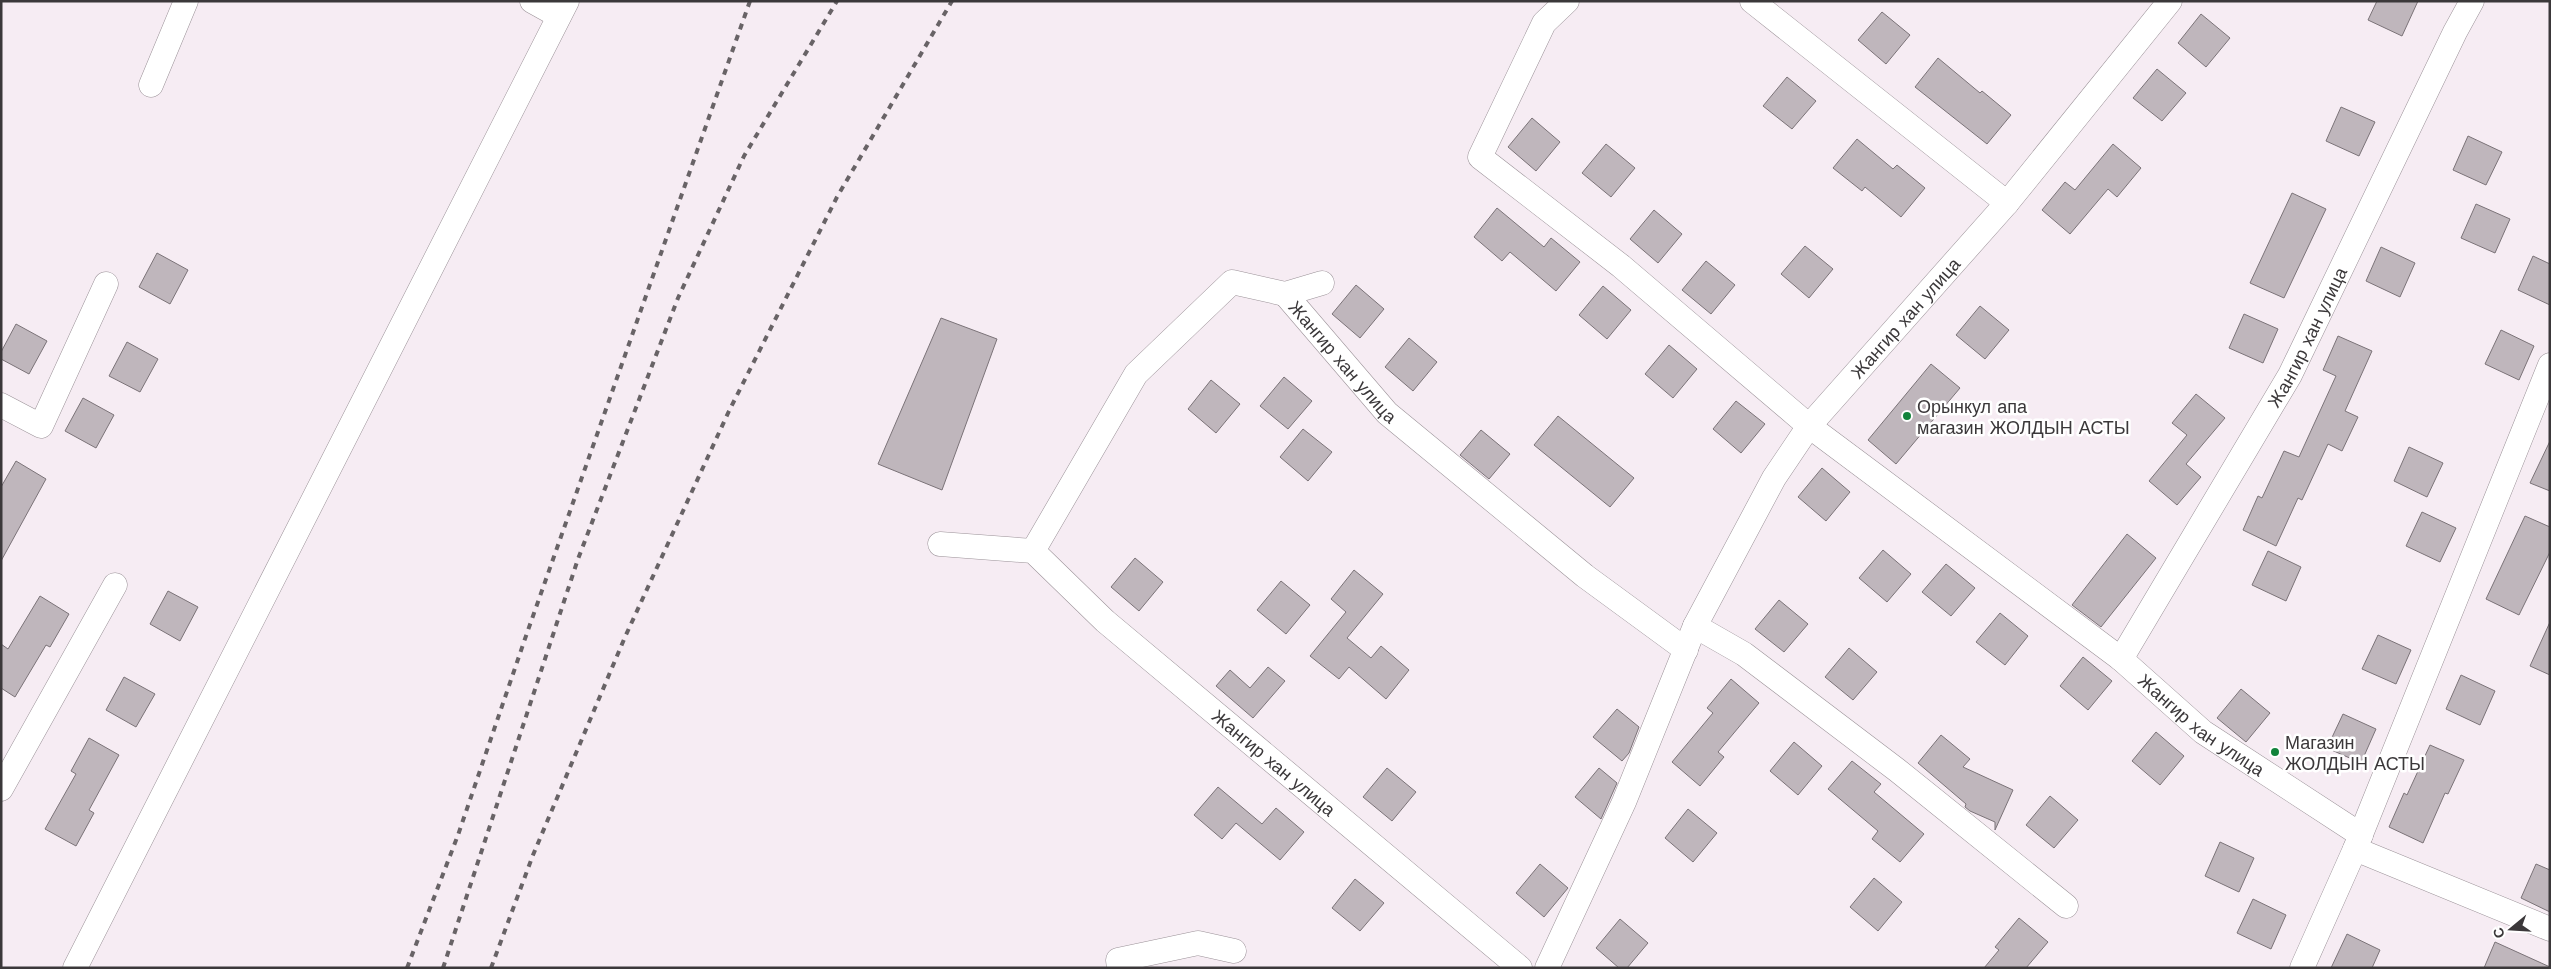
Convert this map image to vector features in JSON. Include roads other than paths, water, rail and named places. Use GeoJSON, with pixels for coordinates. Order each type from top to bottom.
{"type":"FeatureCollection","features":[{"type":"Feature","properties":{"kind":"street"},"geometry":{"type":"LineString","coordinates":[[151,85],[186,1]]}},
{"type":"Feature","properties":{"kind":"street"},"geometry":{"type":"LineString","coordinates":[[75,968],[563,9],[532,1]]}},
{"type":"Feature","properties":{"kind":"street"},"geometry":{"type":"LineString","coordinates":[[1546,12],[1567,1]]}},
{"type":"Feature","properties":{"kind":"street"},"geometry":{"type":"LineString","coordinates":[[1752,1],[2007,203]]}},
{"type":"Feature","properties":{"kind":"street","name":"Жангир хан улица"},"geometry":{"type":"LineString","coordinates":[[1546,968],[1624,802],[1695,626],[1774,478],[1810,426],[2007,203],[2170,1]]}},
{"type":"Feature","properties":{"kind":"street","name":"Жангир хан улица"},"geometry":{"type":"LineString","coordinates":[[2120,659],[2290,374],[2472,1]]}},
{"type":"Feature","properties":{"kind":"street","name":"Жангир хан улица"},"geometry":{"type":"LineString","coordinates":[[1546,12],[1480,157],[1621,266],[1810,426],[2120,659],[2203,732],[2358,842],[2550,929]]}},
{"type":"Feature","properties":{"kind":"street","name":"Жангир хан улица"},"geometry":{"type":"LineString","coordinates":[[1322,283],[1285,294],[1232,282],[1136,374],[1033,551],[1105,620],[1520,968]]}},
{"type":"Feature","properties":{"kind":"street"},"geometry":{"type":"LineString","coordinates":[[1,405],[41,426],[106,284]]}},
{"type":"Feature","properties":{"kind":"street","name":"Жангир хан улица"},"geometry":{"type":"LineString","coordinates":[[1285,294],[1387,413],[1585,576],[1686,650]]}},
{"type":"Feature","properties":{"kind":"street"},"geometry":{"type":"LineString","coordinates":[[2302,968],[2358,842],[2550,365]]}},
{"type":"Feature","properties":{"kind":"street"},"geometry":{"type":"LineString","coordinates":[[940,544],[1033,551]]}},
{"type":"Feature","properties":{"kind":"street"},"geometry":{"type":"LineString","coordinates":[[1,789],[115,585]]}},
{"type":"Feature","properties":{"kind":"street"},"geometry":{"type":"LineString","coordinates":[[1695,626],[1744,654],[1897,770],[2066,906]]}},
{"type":"Feature","properties":{"kind":"street"},"geometry":{"type":"LineString","coordinates":[[1119,968],[1118,960],[1198,943],[1234,951]]}},
{"type":"Feature","properties":{"kind":"railway"},"geometry":{"type":"LineString","coordinates":[[407,968],[458,835],[527,633],[750,1]]}},
{"type":"Feature","properties":{"kind":"railway"},"geometry":{"type":"LineString","coordinates":[[443,968],[578,559],[678,298],[744,156],[837,1]]}},
{"type":"Feature","properties":{"kind":"railway"},"geometry":{"type":"LineString","coordinates":[[491,968],[533,855],[625,637],[729,411],[837,197],[952,1]]}},
{"type":"Feature","properties":{"kind":"place","name":"Орынкул апа магазин ЖОЛДЫН АСТЫ"},"geometry":{"type":"Point","coordinates":[1907,416]}},
{"type":"Feature","properties":{"kind":"place","name":"Магазин ЖОЛДЫН АСТЫ"},"geometry":{"type":"Point","coordinates":[2275,752]}}]}
